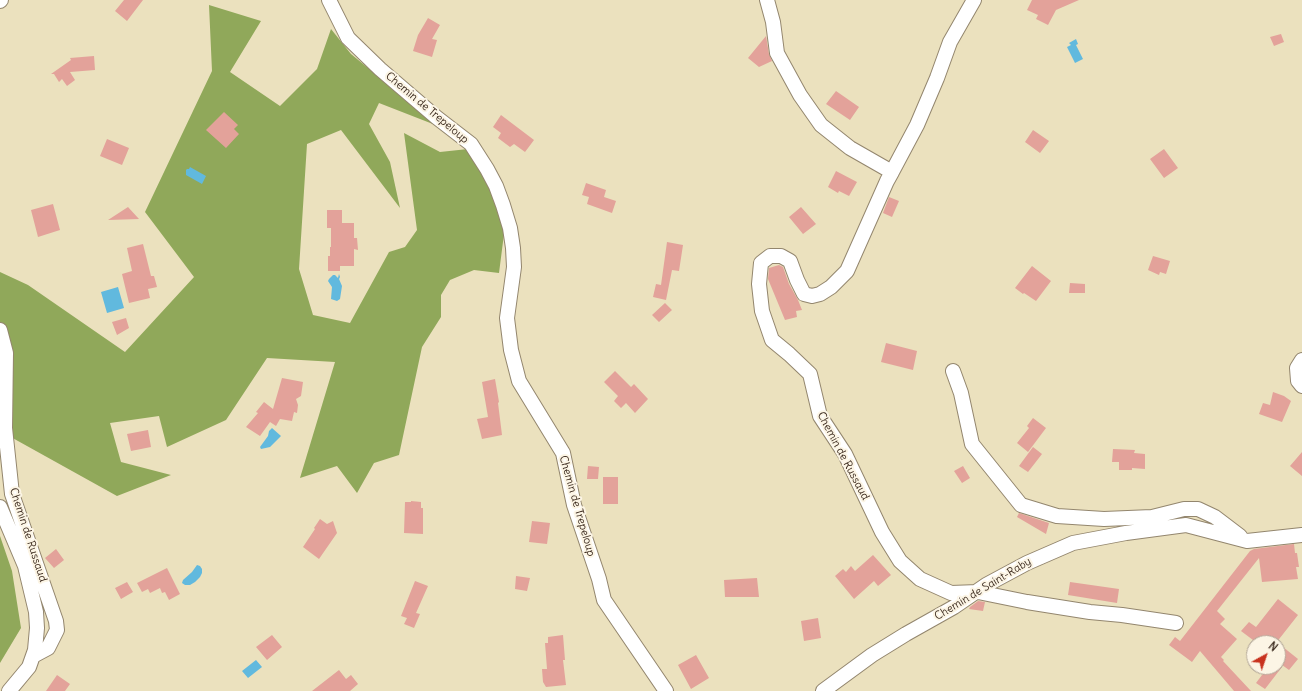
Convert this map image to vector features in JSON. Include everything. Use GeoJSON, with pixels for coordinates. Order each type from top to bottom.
{"type":"FeatureCollection","features":[{"type":"Feature","properties":{"kind":"street","name":"Chemin de Trepeloup"},"geometry":{"type":"LineString","coordinates":[[329,0],[348,38],[380,70],[471,144],[496,186],[510,228],[513,248],[514,267],[507,318],[511,350],[519,381],[563,453],[574,505],[599,579],[604,600],[666,691]]}},
{"type":"Feature","properties":{"kind":"street"},"geometry":{"type":"LineString","coordinates":[[767,0],[773,22],[777,53],[800,95],[821,125],[850,148],[892,172],[917,126],[950,42],[974,0]]}},
{"type":"Feature","properties":{"kind":"street","name":"Chemin de Russaud"},"geometry":{"type":"LineString","coordinates":[[892,172],[886,181],[848,271],[831,287],[820,294],[812,296],[804,294],[790,261],[781,256],[770,256],[761,263],[759,284],[762,311],[772,340],[810,374],[820,416],[845,454],[882,532],[900,561],[920,579],[951,593],[978,592],[1027,602],[1090,612],[1176,623]]}},
{"type":"Feature","properties":{"kind":"street","name":"Chemin de Russaud"},"geometry":{"type":"LineString","coordinates":[[0,330],[6,353],[6,428],[12,494],[56,621],[57,630],[48,648],[33,656]]}},
{"type":"Feature","properties":{"kind":"street"},"geometry":{"type":"LineString","coordinates":[[1302,360],[1297,368],[1298,381],[1302,386]]}},
{"type":"Feature","properties":{"kind":"street"},"geometry":{"type":"LineString","coordinates":[[952,371],[961,393],[972,444],[1021,505],[1057,516],[1104,519],[1152,517],[1184,509],[1198,509],[1215,517],[1247,540]]}},
{"type":"Feature","properties":{"kind":"street"},"geometry":{"type":"LineString","coordinates":[[0,507],[25,566],[36,612],[37,628],[35,650],[29,667],[7,688]]}},
{"type":"Feature","properties":{"kind":"street","name":"Chemin de Saint-Raby"},"geometry":{"type":"LineString","coordinates":[[823,691],[872,655],[906,634],[954,608],[986,585],[1010,571],[1073,543],[1126,533],[1186,525],[1247,540],[1302,535]]}},
{"type":"Feature","properties":{"kind":"green space"},"geometry":{"type":"Polygon","coordinates":[[[209,5],[261,21],[230,72],[280,106],[317,69],[331,29],[351,54],[438,126],[379,103],[369,124],[390,162],[400,208],[341,130],[307,144],[299,269],[313,315],[350,323],[389,252],[405,247],[417,230],[404,133],[440,152],[468,149],[496,201],[504,234],[499,273],[474,270],[450,280],[441,295],[441,317],[422,347],[399,455],[374,463],[357,493],[337,466],[300,478],[335,362],[267,358],[226,420],[167,447],[159,416],[110,423],[121,462],[171,475],[117,496],[0,431],[0,272],[28,285],[125,352],[194,277],[145,212],[212,71],[209,5]]]}},
{"type":"Feature","properties":{"kind":"green space"},"geometry":{"type":"Polygon","coordinates":[[[0,536],[12,571],[21,628],[0,663],[0,536]]]}},
{"type":"Feature","properties":{"kind":"water"},"geometry":{"type":"Polygon","coordinates":[[[1076,39],[1078,44],[1076,45],[1083,59],[1075,63],[1067,47],[1071,45],[1069,43],[1076,39]]]}},
{"type":"Feature","properties":{"kind":"water"},"geometry":{"type":"Polygon","coordinates":[[[190,167],[206,176],[202,184],[186,175],[186,170],[190,167]]]}},
{"type":"Feature","properties":{"kind":"water"},"geometry":{"type":"Polygon","coordinates":[[[339,274],[339,279],[342,286],[340,299],[337,301],[331,299],[332,287],[328,281],[333,275],[338,278],[339,274]]]}},
{"type":"Feature","properties":{"kind":"water"},"geometry":{"type":"Polygon","coordinates":[[[118,287],[124,308],[107,313],[101,292],[118,287]]]}},
{"type":"Feature","properties":{"kind":"water"},"geometry":{"type":"Polygon","coordinates":[[[272,428],[281,436],[270,447],[261,449],[260,447],[272,428]]]}},
{"type":"Feature","properties":{"kind":"water"},"geometry":{"type":"Polygon","coordinates":[[[197,565],[202,569],[200,577],[190,585],[185,585],[182,583],[183,580],[197,565]]]}},
{"type":"Feature","properties":{"kind":"water"},"geometry":{"type":"Polygon","coordinates":[[[256,660],[262,667],[248,678],[242,671],[256,660]]]}},
{"type":"Feature","properties":{"kind":"building"},"geometry":{"type":"Polygon","coordinates":[[[124,0],[143,0],[127,21],[115,11],[124,0]]]}},
{"type":"Feature","properties":{"kind":"building"},"geometry":{"type":"Polygon","coordinates":[[[1032,0],[1079,0],[1056,10],[1048,25],[1036,19],[1038,15],[1027,10],[1032,0]]]}},
{"type":"Feature","properties":{"kind":"building"},"geometry":{"type":"Polygon","coordinates":[[[428,18],[440,25],[432,39],[437,40],[432,57],[413,51],[418,35],[428,18]]]}},
{"type":"Feature","properties":{"kind":"building"},"geometry":{"type":"Polygon","coordinates":[[[1281,34],[1284,42],[1274,46],[1270,37],[1281,34]]]}},
{"type":"Feature","properties":{"kind":"building"},"geometry":{"type":"Polygon","coordinates":[[[766,36],[769,54],[772,61],[759,67],[748,58],[766,36]]]}},
{"type":"Feature","properties":{"kind":"building"},"geometry":{"type":"Polygon","coordinates":[[[94,56],[95,70],[70,72],[75,80],[67,86],[62,79],[59,82],[54,74],[51,74],[71,60],[70,58],[94,56]]]}},
{"type":"Feature","properties":{"kind":"building"},"geometry":{"type":"Polygon","coordinates":[[[836,91],[859,107],[850,120],[826,104],[836,91]]]}},
{"type":"Feature","properties":{"kind":"building"},"geometry":{"type":"Polygon","coordinates":[[[224,112],[238,125],[234,129],[239,134],[226,148],[206,130],[224,112]]]}},
{"type":"Feature","properties":{"kind":"building"},"geometry":{"type":"Polygon","coordinates":[[[501,115],[534,140],[525,152],[514,144],[510,147],[498,138],[501,133],[493,127],[501,115]]]}},
{"type":"Feature","properties":{"kind":"building"},"geometry":{"type":"Polygon","coordinates":[[[1033,130],[1049,141],[1040,153],[1025,142],[1033,130]]]}},
{"type":"Feature","properties":{"kind":"building"},"geometry":{"type":"Polygon","coordinates":[[[107,139],[129,148],[122,165],[100,156],[107,139]]]}},
{"type":"Feature","properties":{"kind":"building"},"geometry":{"type":"Polygon","coordinates":[[[1164,149],[1178,168],[1164,178],[1150,159],[1164,149]]]}},
{"type":"Feature","properties":{"kind":"building"},"geometry":{"type":"Polygon","coordinates":[[[836,171],[857,182],[849,196],[839,191],[838,193],[828,187],[836,171]]]}},
{"type":"Feature","properties":{"kind":"building"},"geometry":{"type":"Polygon","coordinates":[[[586,183],[606,190],[604,197],[616,201],[612,213],[587,204],[589,197],[582,195],[586,183]]]}},
{"type":"Feature","properties":{"kind":"building"},"geometry":{"type":"Polygon","coordinates":[[[889,197],[899,201],[892,217],[883,213],[889,197]]]}},
{"type":"Feature","properties":{"kind":"building"},"geometry":{"type":"Polygon","coordinates":[[[53,204],[60,230],[38,237],[31,210],[53,204]]]}},
{"type":"Feature","properties":{"kind":"building"},"geometry":{"type":"Polygon","coordinates":[[[128,207],[139,219],[108,220],[128,207]]]}},
{"type":"Feature","properties":{"kind":"building"},"geometry":{"type":"Polygon","coordinates":[[[801,207],[816,224],[803,234],[789,217],[801,207]]]}},
{"type":"Feature","properties":{"kind":"building"},"geometry":{"type":"Polygon","coordinates":[[[327,210],[342,210],[342,223],[354,223],[354,238],[357,238],[358,250],[354,249],[354,266],[340,266],[340,271],[328,271],[328,256],[330,256],[331,247],[331,228],[327,228],[327,210]]]}},
{"type":"Feature","properties":{"kind":"building"},"geometry":{"type":"Polygon","coordinates":[[[667,242],[683,245],[679,271],[672,270],[666,300],[653,297],[656,284],[661,285],[667,242]]]}},
{"type":"Feature","properties":{"kind":"building"},"geometry":{"type":"Polygon","coordinates":[[[143,244],[151,276],[154,276],[157,287],[148,289],[150,298],[129,303],[122,274],[132,271],[127,248],[143,244]]]}},
{"type":"Feature","properties":{"kind":"building"},"geometry":{"type":"Polygon","coordinates":[[[1153,256],[1170,261],[1166,274],[1160,272],[1159,275],[1148,270],[1153,256]]]}},
{"type":"Feature","properties":{"kind":"building"},"geometry":{"type":"Polygon","coordinates":[[[779,265],[783,267],[789,284],[802,310],[796,311],[797,317],[785,320],[768,279],[769,268],[779,265]]]}},
{"type":"Feature","properties":{"kind":"building"},"geometry":{"type":"Polygon","coordinates":[[[1032,266],[1051,281],[1036,301],[1015,288],[1032,266]]]}},
{"type":"Feature","properties":{"kind":"building"},"geometry":{"type":"Polygon","coordinates":[[[1070,283],[1085,284],[1085,293],[1069,293],[1070,283]]]}},
{"type":"Feature","properties":{"kind":"building"},"geometry":{"type":"Polygon","coordinates":[[[665,303],[672,310],[659,322],[652,315],[665,303]]]}},
{"type":"Feature","properties":{"kind":"building"},"geometry":{"type":"Polygon","coordinates":[[[126,318],[129,328],[117,335],[112,322],[126,318]]]}},
{"type":"Feature","properties":{"kind":"building"},"geometry":{"type":"Polygon","coordinates":[[[886,343],[917,351],[913,370],[881,362],[886,343]]]}},
{"type":"Feature","properties":{"kind":"building"},"geometry":{"type":"Polygon","coordinates":[[[615,371],[631,387],[634,384],[648,399],[635,413],[626,403],[621,408],[614,401],[618,396],[604,382],[615,371]]]}},
{"type":"Feature","properties":{"kind":"building"},"geometry":{"type":"Polygon","coordinates":[[[282,378],[303,382],[301,396],[296,399],[298,405],[297,413],[294,412],[292,421],[280,419],[276,426],[270,422],[260,436],[246,427],[258,413],[256,412],[264,402],[273,409],[282,378]]]}},
{"type":"Feature","properties":{"kind":"building"},"geometry":{"type":"Polygon","coordinates":[[[495,379],[502,435],[482,439],[477,419],[488,417],[482,382],[495,379]]]}},
{"type":"Feature","properties":{"kind":"building"},"geometry":{"type":"Polygon","coordinates":[[[1273,392],[1284,396],[1291,401],[1282,422],[1259,414],[1263,403],[1270,405],[1273,392]]]}},
{"type":"Feature","properties":{"kind":"building"},"geometry":{"type":"Polygon","coordinates":[[[1033,418],[1046,428],[1028,452],[1017,443],[1029,428],[1027,426],[1033,418]]]}},
{"type":"Feature","properties":{"kind":"building"},"geometry":{"type":"Polygon","coordinates":[[[148,430],[151,447],[131,451],[127,434],[148,430]]]}},
{"type":"Feature","properties":{"kind":"building"},"geometry":{"type":"Polygon","coordinates":[[[1033,447],[1042,454],[1028,472],[1019,466],[1033,447]]]}},
{"type":"Feature","properties":{"kind":"building"},"geometry":{"type":"Polygon","coordinates":[[[1113,449],[1135,450],[1134,453],[1145,454],[1145,469],[1132,468],[1132,470],[1119,470],[1119,462],[1112,462],[1113,449]]]}},
{"type":"Feature","properties":{"kind":"building"},"geometry":{"type":"Polygon","coordinates":[[[1302,452],[1302,476],[1290,466],[1302,452]]]}},
{"type":"Feature","properties":{"kind":"building"},"geometry":{"type":"Polygon","coordinates":[[[588,466],[599,467],[598,479],[587,479],[588,466]]]}},
{"type":"Feature","properties":{"kind":"building"},"geometry":{"type":"Polygon","coordinates":[[[963,466],[970,478],[962,483],[954,471],[963,466]]]}},
{"type":"Feature","properties":{"kind":"building"},"geometry":{"type":"Polygon","coordinates":[[[603,477],[618,477],[618,504],[603,504],[603,477]]]}},
{"type":"Feature","properties":{"kind":"building"},"geometry":{"type":"Polygon","coordinates":[[[405,502],[421,502],[421,508],[423,508],[423,534],[404,533],[405,502]]]}},
{"type":"Feature","properties":{"kind":"building"},"geometry":{"type":"Polygon","coordinates":[[[1019,513],[1049,523],[1046,534],[1017,517],[1019,513]]]}},
{"type":"Feature","properties":{"kind":"building"},"geometry":{"type":"Polygon","coordinates":[[[320,519],[327,524],[333,521],[337,533],[319,559],[303,547],[320,519]]]}},
{"type":"Feature","properties":{"kind":"building"},"geometry":{"type":"Polygon","coordinates":[[[532,521],[550,523],[547,544],[529,542],[532,521]]]}},
{"type":"Feature","properties":{"kind":"building"},"geometry":{"type":"Polygon","coordinates":[[[1294,544],[1299,567],[1296,567],[1298,579],[1262,582],[1259,558],[1217,611],[1225,619],[1220,624],[1237,639],[1221,657],[1251,691],[1234,691],[1200,651],[1192,662],[1169,645],[1175,637],[1180,641],[1250,551],[1254,549],[1294,544]]]}},
{"type":"Feature","properties":{"kind":"building"},"geometry":{"type":"Polygon","coordinates":[[[56,549],[64,560],[54,568],[45,558],[56,549]]]}},
{"type":"Feature","properties":{"kind":"building"},"geometry":{"type":"Polygon","coordinates":[[[873,555],[891,575],[878,586],[874,581],[854,599],[835,576],[843,569],[846,572],[851,566],[855,571],[873,555]]]}},
{"type":"Feature","properties":{"kind":"building"},"geometry":{"type":"Polygon","coordinates":[[[167,568],[180,594],[169,600],[165,592],[162,593],[160,588],[150,593],[148,589],[142,592],[137,583],[167,568]]]}},
{"type":"Feature","properties":{"kind":"building"},"geometry":{"type":"Polygon","coordinates":[[[516,576],[530,578],[527,591],[515,589],[516,576]]]}},
{"type":"Feature","properties":{"kind":"building"},"geometry":{"type":"Polygon","coordinates":[[[757,578],[759,597],[725,597],[724,580],[757,578]]]}},
{"type":"Feature","properties":{"kind":"building"},"geometry":{"type":"Polygon","coordinates":[[[415,581],[428,586],[416,613],[420,614],[414,628],[404,624],[407,618],[401,616],[415,581]]]}},
{"type":"Feature","properties":{"kind":"building"},"geometry":{"type":"Polygon","coordinates":[[[127,582],[133,592],[121,599],[115,588],[127,582]]]}},
{"type":"Feature","properties":{"kind":"building"},"geometry":{"type":"Polygon","coordinates":[[[1070,582],[1119,589],[1117,603],[1068,595],[1070,582]]]}},
{"type":"Feature","properties":{"kind":"building"},"geometry":{"type":"Polygon","coordinates":[[[1278,599],[1298,615],[1282,635],[1246,635],[1241,631],[1249,622],[1256,627],[1278,599]]]}},
{"type":"Feature","properties":{"kind":"building"},"geometry":{"type":"Polygon","coordinates":[[[978,601],[985,602],[983,611],[969,609],[970,607],[978,601]]]}},
{"type":"Feature","properties":{"kind":"building"},"geometry":{"type":"Polygon","coordinates":[[[818,618],[821,638],[804,641],[801,621],[818,618]]]}},
{"type":"Feature","properties":{"kind":"building"},"geometry":{"type":"Polygon","coordinates":[[[272,635],[282,647],[267,660],[256,647],[272,635]]]}},
{"type":"Feature","properties":{"kind":"building"},"geometry":{"type":"Polygon","coordinates":[[[563,635],[565,660],[563,660],[566,685],[546,687],[543,682],[542,669],[547,669],[545,643],[548,643],[548,637],[563,635]]]}},
{"type":"Feature","properties":{"kind":"building"},"geometry":{"type":"Polygon","coordinates":[[[1286,649],[1298,659],[1289,670],[1286,668],[1286,649]]]}},
{"type":"Feature","properties":{"kind":"building"},"geometry":{"type":"Polygon","coordinates":[[[696,655],[709,678],[691,689],[678,665],[696,655]]]}},
{"type":"Feature","properties":{"kind":"building"},"geometry":{"type":"Polygon","coordinates":[[[339,670],[346,679],[351,675],[358,684],[350,691],[312,691],[339,670]]]}},
{"type":"Feature","properties":{"kind":"building"},"geometry":{"type":"Polygon","coordinates":[[[57,675],[70,684],[65,691],[46,691],[57,675]]]}},
{"type":"Feature","properties":{"kind":"building"},"geometry":{"type":"Polygon","coordinates":[[[1262,675],[1276,675],[1265,689],[1256,683],[1262,675]]]}}]}
